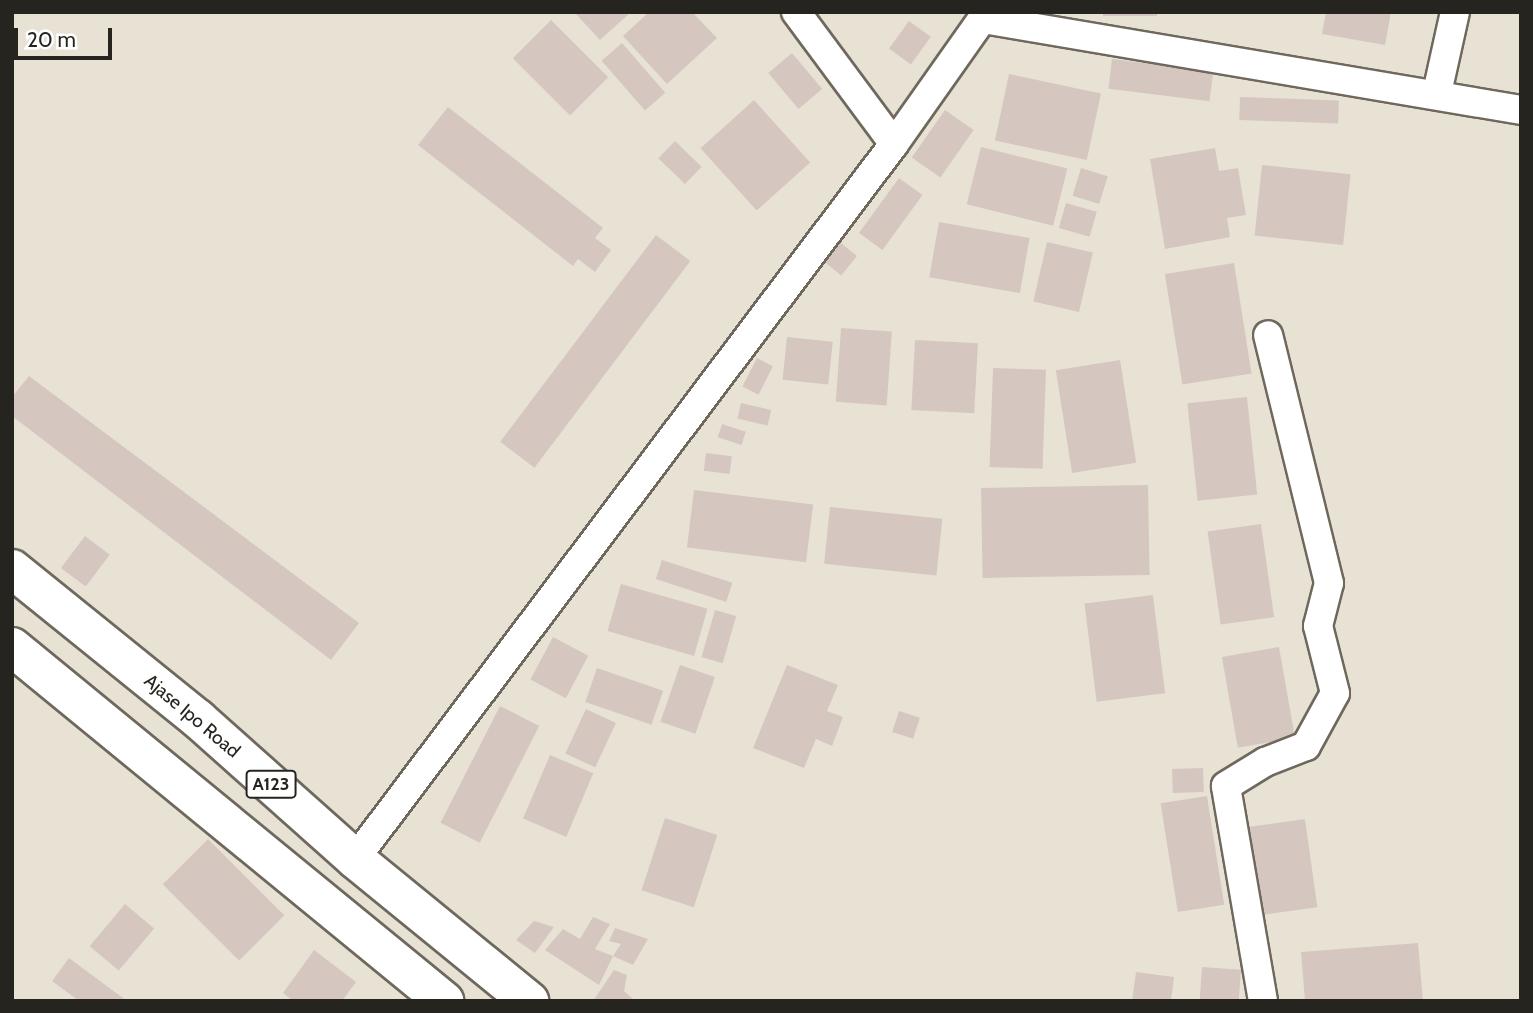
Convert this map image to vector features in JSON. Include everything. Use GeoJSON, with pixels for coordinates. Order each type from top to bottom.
{"type":"FeatureCollection","features":[{"type":"Feature","properties":{"kind":"highway","name":"Ajase Ipo Road"},"geometry":{"type":"LineString","coordinates":[[12,569],[198,719],[355,859],[529,1001]]}},
{"type":"Feature","properties":{"kind":"highway"},"geometry":{"type":"LineString","coordinates":[[12,647],[444,1001]]}},
{"type":"Feature","properties":{"kind":"street"},"geometry":{"type":"LineString","coordinates":[[796,12],[894,144]]}},
{"type":"Feature","properties":{"kind":"street"},"geometry":{"type":"LineString","coordinates":[[1437,93],[1455,12]]}},
{"type":"Feature","properties":{"kind":"street"},"geometry":{"type":"LineString","coordinates":[[355,859],[894,144],[985,15],[1521,110]]}},
{"type":"Feature","properties":{"kind":"street"},"geometry":{"type":"LineString","coordinates":[[1263,1001],[1226,786],[1306,746],[1335,693],[1318,626],[1329,583],[1268,335]]}},
{"type":"Feature","properties":{"kind":"building"},"geometry":{"type":"Polygon","coordinates":[[[574,12],[631,12],[600,40],[574,12]]]}},
{"type":"Feature","properties":{"kind":"building"},"geometry":{"type":"Polygon","coordinates":[[[649,12],[692,12],[717,38],[667,84],[623,36],[649,12]]]}},
{"type":"Feature","properties":{"kind":"building"},"geometry":{"type":"Polygon","coordinates":[[[1103,12],[1157,12],[1157,16],[1103,16],[1103,12]]]}},
{"type":"Feature","properties":{"kind":"building"},"geometry":{"type":"Polygon","coordinates":[[[1326,12],[1391,12],[1385,45],[1322,34],[1326,12]]]}},
{"type":"Feature","properties":{"kind":"building"},"geometry":{"type":"Polygon","coordinates":[[[551,20],[608,77],[570,115],[513,58],[551,20]]]}},
{"type":"Feature","properties":{"kind":"building"},"geometry":{"type":"Polygon","coordinates":[[[909,21],[931,37],[911,64],[889,49],[909,21]]]}},
{"type":"Feature","properties":{"kind":"building"},"geometry":{"type":"Polygon","coordinates":[[[622,43],[665,93],[645,111],[602,61],[622,43]]]}},
{"type":"Feature","properties":{"kind":"building"},"geometry":{"type":"Polygon","coordinates":[[[792,53],[822,89],[798,109],[768,73],[792,53]]]}},
{"type":"Feature","properties":{"kind":"building"},"geometry":{"type":"Polygon","coordinates":[[[1112,59],[1213,71],[1210,101],[1108,89],[1112,59]]]}},
{"type":"Feature","properties":{"kind":"building"},"geometry":{"type":"Polygon","coordinates":[[[1009,74],[1101,94],[1087,160],[995,141],[1009,74]]]}},
{"type":"Feature","properties":{"kind":"building"},"geometry":{"type":"Polygon","coordinates":[[[1240,97],[1339,100],[1338,123],[1239,120],[1240,97]]]}},
{"type":"Feature","properties":{"kind":"building"},"geometry":{"type":"Polygon","coordinates":[[[754,100],[810,162],[757,211],[700,148],[754,100]]]}},
{"type":"Feature","properties":{"kind":"building"},"geometry":{"type":"Polygon","coordinates":[[[448,107],[603,228],[595,238],[611,250],[595,272],[578,259],[573,266],[418,145],[448,107]]]}},
{"type":"Feature","properties":{"kind":"building"},"geometry":{"type":"Polygon","coordinates":[[[945,110],[974,130],[940,178],[912,158],[945,110]]]}},
{"type":"Feature","properties":{"kind":"building"},"geometry":{"type":"Polygon","coordinates":[[[675,141],[702,167],[685,184],[658,158],[675,141]]]}},
{"type":"Feature","properties":{"kind":"building"},"geometry":{"type":"Polygon","coordinates":[[[981,147],[1067,169],[1053,226],[967,204],[981,147]]]}},
{"type":"Feature","properties":{"kind":"building"},"geometry":{"type":"Polygon","coordinates":[[[1215,148],[1219,171],[1238,168],[1246,215],[1227,218],[1230,237],[1165,249],[1150,159],[1215,148]]]}},
{"type":"Feature","properties":{"kind":"building"},"geometry":{"type":"Polygon","coordinates":[[[1262,165],[1351,174],[1343,245],[1255,236],[1262,165]]]}},
{"type":"Feature","properties":{"kind":"building"},"geometry":{"type":"Polygon","coordinates":[[[1081,168],[1108,176],[1099,204],[1073,196],[1081,168]]]}},
{"type":"Feature","properties":{"kind":"building"},"geometry":{"type":"Polygon","coordinates":[[[899,178],[922,195],[882,250],[859,233],[899,178]]]}},
{"type":"Feature","properties":{"kind":"building"},"geometry":{"type":"Polygon","coordinates":[[[1066,203],[1097,212],[1090,237],[1059,228],[1066,203]]]}},
{"type":"Feature","properties":{"kind":"building"},"geometry":{"type":"Polygon","coordinates":[[[939,222],[1030,238],[1020,293],[929,277],[939,222]]]}},
{"type":"Feature","properties":{"kind":"building"},"geometry":{"type":"Polygon","coordinates":[[[656,235],[690,261],[534,468],[500,442],[656,235]]]}},
{"type":"Feature","properties":{"kind":"building"},"geometry":{"type":"Polygon","coordinates":[[[836,239],[857,256],[841,275],[820,258],[836,239]]]}},
{"type":"Feature","properties":{"kind":"building"},"geometry":{"type":"Polygon","coordinates":[[[1047,242],[1093,253],[1079,312],[1033,301],[1047,242]]]}},
{"type":"Feature","properties":{"kind":"building"},"geometry":{"type":"Polygon","coordinates":[[[1234,263],[1252,374],[1182,385],[1165,274],[1234,263]]]}},
{"type":"Feature","properties":{"kind":"building"},"geometry":{"type":"Polygon","coordinates":[[[841,328],[892,332],[887,405],[836,402],[841,328]]]}},
{"type":"Feature","properties":{"kind":"building"},"geometry":{"type":"Polygon","coordinates":[[[787,337],[833,342],[828,385],[783,380],[787,337]]]}},
{"type":"Feature","properties":{"kind":"building"},"geometry":{"type":"Polygon","coordinates":[[[915,340],[978,343],[974,413],[911,410],[915,340]]]}},
{"type":"Feature","properties":{"kind":"building"},"geometry":{"type":"Polygon","coordinates":[[[757,358],[773,366],[759,395],[742,387],[757,358]]]}},
{"type":"Feature","properties":{"kind":"building"},"geometry":{"type":"Polygon","coordinates":[[[1120,360],[1136,463],[1072,473],[1056,370],[1120,360]]]}},
{"type":"Feature","properties":{"kind":"building"},"geometry":{"type":"Polygon","coordinates":[[[993,368],[1046,370],[1043,469],[990,467],[993,368]]]}},
{"type":"Feature","properties":{"kind":"building"},"geometry":{"type":"Polygon","coordinates":[[[29,376],[359,623],[331,660],[12,416],[12,397],[29,376]]]}},
{"type":"Feature","properties":{"kind":"building"},"geometry":{"type":"Polygon","coordinates":[[[1247,397],[1257,494],[1198,501],[1187,403],[1247,397]]]}},
{"type":"Feature","properties":{"kind":"building"},"geometry":{"type":"Polygon","coordinates":[[[741,403],[771,410],[768,426],[737,419],[741,403]]]}},
{"type":"Feature","properties":{"kind":"building"},"geometry":{"type":"Polygon","coordinates":[[[722,424],[746,432],[741,445],[718,437],[722,424]]]}},
{"type":"Feature","properties":{"kind":"building"},"geometry":{"type":"Polygon","coordinates":[[[706,453],[732,456],[730,474],[704,471],[706,453]]]}},
{"type":"Feature","properties":{"kind":"building"},"geometry":{"type":"Polygon","coordinates":[[[1148,485],[1150,575],[983,578],[981,488],[1148,485]]]}},
{"type":"Feature","properties":{"kind":"building"},"geometry":{"type":"Polygon","coordinates":[[[694,490],[813,505],[806,562],[687,548],[694,490]]]}},
{"type":"Feature","properties":{"kind":"building"},"geometry":{"type":"Polygon","coordinates":[[[830,507],[942,519],[936,575],[824,564],[830,507]]]}},
{"type":"Feature","properties":{"kind":"building"},"geometry":{"type":"Polygon","coordinates":[[[1261,524],[1274,617],[1221,625],[1208,532],[1261,524]]]}},
{"type":"Feature","properties":{"kind":"building"},"geometry":{"type":"Polygon","coordinates":[[[85,536],[110,555],[86,587],[61,568],[85,536]]]}},
{"type":"Feature","properties":{"kind":"building"},"geometry":{"type":"Polygon","coordinates":[[[662,560],[732,583],[726,602],[656,579],[662,560]]]}},
{"type":"Feature","properties":{"kind":"building"},"geometry":{"type":"Polygon","coordinates":[[[621,584],[708,609],[694,656],[607,631],[621,584]]]}},
{"type":"Feature","properties":{"kind":"building"},"geometry":{"type":"Polygon","coordinates":[[[1153,595],[1165,693],[1097,702],[1085,603],[1153,595]]]}},
{"type":"Feature","properties":{"kind":"building"},"geometry":{"type":"Polygon","coordinates":[[[715,610],[736,616],[723,663],[701,657],[715,610]]]}},
{"type":"Feature","properties":{"kind":"building"},"geometry":{"type":"Polygon","coordinates":[[[553,637],[588,656],[566,698],[530,679],[553,637]]]}},
{"type":"Feature","properties":{"kind":"building"},"geometry":{"type":"Polygon","coordinates":[[[1279,647],[1295,738],[1238,748],[1222,657],[1279,647]]]}},
{"type":"Feature","properties":{"kind":"building"},"geometry":{"type":"Polygon","coordinates":[[[680,665],[715,677],[695,734],[660,722],[680,665]]]}},
{"type":"Feature","properties":{"kind":"building"},"geometry":{"type":"Polygon","coordinates":[[[787,665],[838,685],[827,711],[843,717],[832,746],[816,739],[804,768],[753,748],[787,665]]]}},
{"type":"Feature","properties":{"kind":"building"},"geometry":{"type":"Polygon","coordinates":[[[597,668],[663,691],[651,725],[585,702],[597,668]]]}},
{"type":"Feature","properties":{"kind":"building"},"geometry":{"type":"Polygon","coordinates":[[[500,706],[539,726],[480,843],[441,823],[500,706]]]}},
{"type":"Feature","properties":{"kind":"building"},"geometry":{"type":"Polygon","coordinates":[[[586,709],[616,723],[595,767],[565,753],[586,709]]]}},
{"type":"Feature","properties":{"kind":"building"},"geometry":{"type":"Polygon","coordinates":[[[899,711],[920,718],[913,739],[892,732],[899,711]]]}},
{"type":"Feature","properties":{"kind":"building"},"geometry":{"type":"Polygon","coordinates":[[[550,755],[593,773],[566,837],[523,819],[550,755]]]}},
{"type":"Feature","properties":{"kind":"building"},"geometry":{"type":"Polygon","coordinates":[[[1203,768],[1204,792],[1173,793],[1172,769],[1203,768]]]}},
{"type":"Feature","properties":{"kind":"building"},"geometry":{"type":"Polygon","coordinates":[[[1207,796],[1224,905],[1178,912],[1161,803],[1207,796]]]}},
{"type":"Feature","properties":{"kind":"building"},"geometry":{"type":"Polygon","coordinates":[[[665,818],[717,835],[694,907],[642,890],[665,818]]]}},
{"type":"Feature","properties":{"kind":"building"},"geometry":{"type":"Polygon","coordinates":[[[1305,819],[1317,907],[1260,915],[1248,827],[1305,819]]]}},
{"type":"Feature","properties":{"kind":"building"},"geometry":{"type":"Polygon","coordinates":[[[208,839],[284,915],[239,961],[163,884],[208,839]]]}},
{"type":"Feature","properties":{"kind":"building"},"geometry":{"type":"Polygon","coordinates":[[[125,904],[154,928],[119,971],[90,946],[125,904]]]}},
{"type":"Feature","properties":{"kind":"building"},"geometry":{"type":"Polygon","coordinates":[[[593,917],[610,924],[595,949],[613,956],[599,985],[545,950],[563,929],[580,939],[593,917]]]}},
{"type":"Feature","properties":{"kind":"building"},"geometry":{"type":"Polygon","coordinates":[[[534,921],[554,927],[535,953],[516,940],[534,921]]]}},
{"type":"Feature","properties":{"kind":"building"},"geometry":{"type":"Polygon","coordinates":[[[615,928],[648,939],[633,965],[613,956],[621,944],[609,941],[615,928]]]}},
{"type":"Feature","properties":{"kind":"building"},"geometry":{"type":"Polygon","coordinates":[[[1418,943],[1423,1001],[1305,1001],[1301,952],[1418,943]]]}},
{"type":"Feature","properties":{"kind":"building"},"geometry":{"type":"Polygon","coordinates":[[[314,950],[356,982],[342,1001],[293,1001],[283,993],[314,950]]]}},
{"type":"Feature","properties":{"kind":"building"},"geometry":{"type":"Polygon","coordinates":[[[69,958],[127,1001],[79,1001],[52,981],[69,958]]]}},
{"type":"Feature","properties":{"kind":"building"},"geometry":{"type":"Polygon","coordinates":[[[1202,967],[1241,970],[1239,1001],[1200,1001],[1202,967]]]}},
{"type":"Feature","properties":{"kind":"building"},"geometry":{"type":"Polygon","coordinates":[[[614,970],[627,975],[624,991],[635,1001],[593,1001],[614,970]]]}},
{"type":"Feature","properties":{"kind":"building"},"geometry":{"type":"Polygon","coordinates":[[[1136,972],[1174,977],[1171,1001],[1132,1001],[1136,972]]]}}]}
